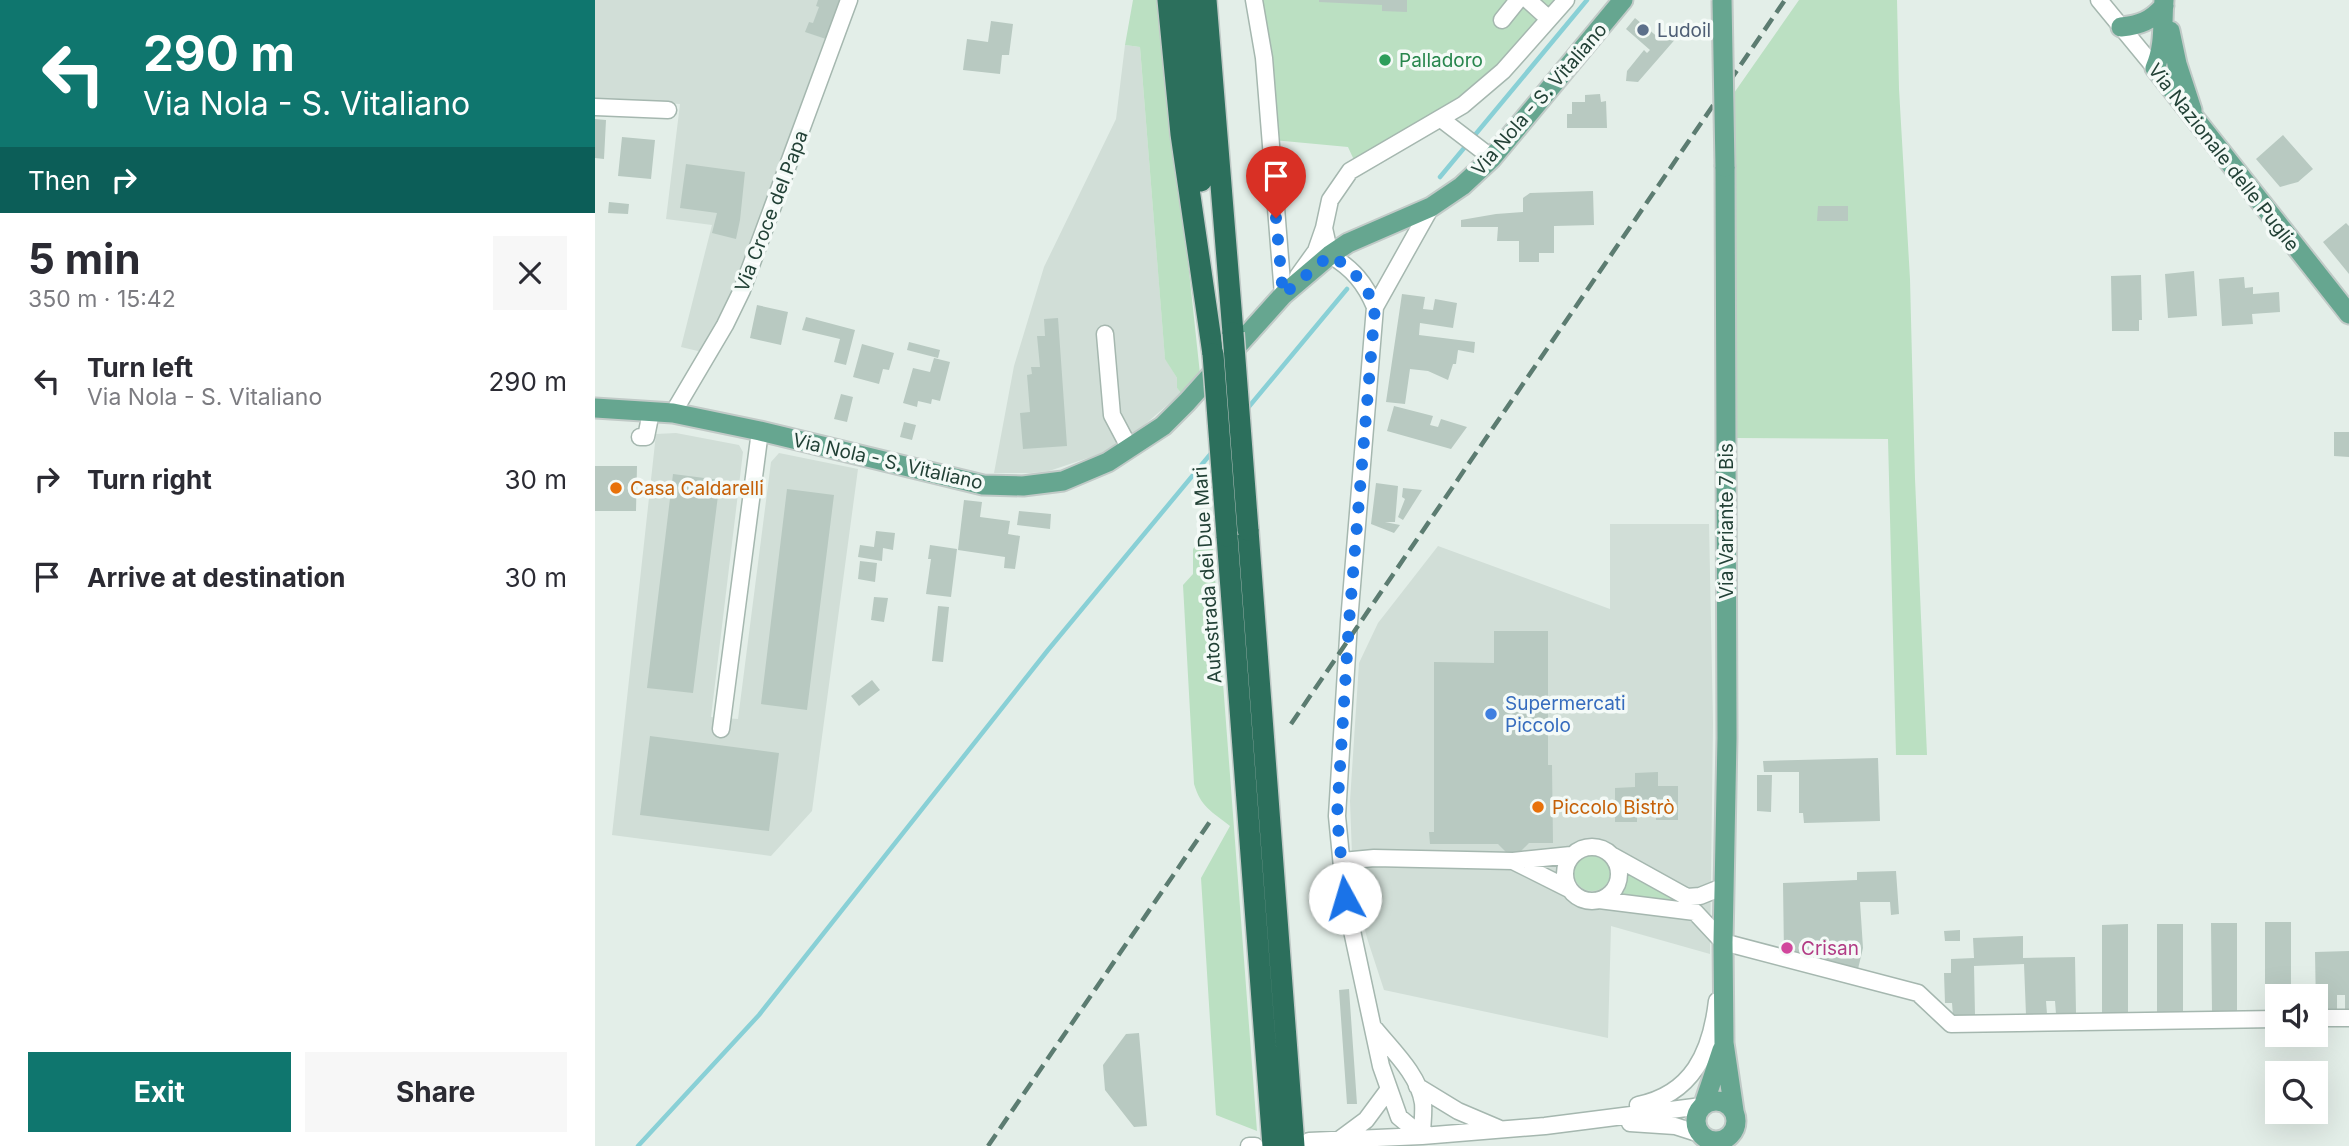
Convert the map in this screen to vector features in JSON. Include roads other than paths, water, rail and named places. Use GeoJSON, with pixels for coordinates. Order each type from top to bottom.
{"type":"FeatureCollection","features":[{"type":"Feature","properties":{"kind":"highway"},"geometry":{"type":"LineString","coordinates":[[1168,0],[1181,134],[1213,355]]}},
{"type":"Feature","properties":{"kind":"highway","name":"Autostrada dei Due Mari"},"geometry":{"type":"LineString","coordinates":[[1185,0],[1213,355],[1238,533],[1301,1144]]}},
{"type":"Feature","properties":{"kind":"highway","name":"Autostrada dei Due Mari"},"geometry":{"type":"LineString","coordinates":[[1206,0],[1233,333],[1238,533],[1273,1146]]}},
{"type":"Feature","properties":{"kind":"main road","name":"Via Nola - S. Vitaliano"},"geometry":{"type":"LineString","coordinates":[[595,408],[673,414],[983,485],[1023,486],[1063,481],[1108,462],[1163,426],[1283,295],[1330,255],[1348,243],[1431,207],[1462,186],[1492,158],[1623,0]]}},
{"type":"Feature","properties":{"kind":"main road","name":"Via Variante 7 Bis"},"geometry":{"type":"LineString","coordinates":[[1723,0],[1727,738],[1724,1042],[1734,1111]]}},
{"type":"Feature","properties":{"kind":"main road"},"geometry":{"type":"LineString","coordinates":[[2121,27],[2139,25],[2154,18],[2164,3]]}},
{"type":"Feature","properties":{"kind":"main road"},"geometry":{"type":"LineString","coordinates":[[2151,63],[2162,46],[2164,3]]}},
{"type":"Feature","properties":{"kind":"main road"},"geometry":{"type":"LineString","coordinates":[[2164,3],[2177,64],[2197,122]]}},
{"type":"Feature","properties":{"kind":"main road","name":"Via Nazionale delle Puglie"},"geometry":{"type":"LineString","coordinates":[[2151,63],[2349,314]]}},
{"type":"Feature","properties":{"kind":"main road","name":"Via Variante 7 Bis"},"geometry":{"type":"LineString","coordinates":[[1703,1105],[1724,1042]]}},
{"type":"Feature","properties":{"kind":"main road"},"geometry":{"type":"LineString","coordinates":[[1710,1101],[1724,1102],[1734,1111],[1736,1122],[1732,1140],[1728,1138],[1716,1142],[1703,1139],[1697,1129],[1696,1116],[1703,1105],[1710,1101]]}},
{"type":"Feature","properties":{"kind":"street","name":"Via Croce del Papa"},"geometry":{"type":"LineString","coordinates":[[673,414],[725,325],[742,290],[849,0]]}},
{"type":"Feature","properties":{"kind":"street"},"geometry":{"type":"LineString","coordinates":[[1254,0],[1263,58],[1283,295]]}},
{"type":"Feature","properties":{"kind":"street"},"geometry":{"type":"LineString","coordinates":[[1502,20],[1518,0]]}},
{"type":"Feature","properties":{"kind":"street"},"geometry":{"type":"LineString","coordinates":[[1528,0],[1549,19]]}},
{"type":"Feature","properties":{"kind":"street"},"geometry":{"type":"LineString","coordinates":[[1283,295],[1316,251],[1330,200],[1350,171],[1463,105],[1503,71],[1566,0]]}},
{"type":"Feature","properties":{"kind":"street","name":"Via Nazionale delle Puglie"},"geometry":{"type":"LineString","coordinates":[[2099,0],[2151,63]]}},
{"type":"Feature","properties":{"kind":"street"},"geometry":{"type":"LineString","coordinates":[[595,107],[668,110]]}},
{"type":"Feature","properties":{"kind":"street"},"geometry":{"type":"LineString","coordinates":[[1441,119],[1492,158]]}},
{"type":"Feature","properties":{"kind":"street"},"geometry":{"type":"LineString","coordinates":[[1422,1136],[1399,1117],[1381,1066],[1345,898],[1337,816],[1349,622],[1375,307],[1431,207]]}},
{"type":"Feature","properties":{"kind":"street"},"geometry":{"type":"LineString","coordinates":[[1324,228],[1330,255],[1357,274],[1375,307]]}},
{"type":"Feature","properties":{"kind":"street"},"geometry":{"type":"LineString","coordinates":[[1105,334],[1112,415],[1130,449]]}},
{"type":"Feature","properties":{"kind":"street"},"geometry":{"type":"LineString","coordinates":[[640,437],[646,437],[650,412]]}},
{"type":"Feature","properties":{"kind":"street"},"geometry":{"type":"LineString","coordinates":[[721,729],[760,432]]}},
{"type":"Feature","properties":{"kind":"street"},"geometry":{"type":"LineString","coordinates":[[1342,861],[1374,858],[1513,861],[1571,855],[1588,847],[1606,850],[1687,897],[1700,896],[1725,886]]}},
{"type":"Feature","properties":{"kind":"street"},"geometry":{"type":"LineString","coordinates":[[1569,890],[1564,872],[1571,855]]}},
{"type":"Feature","properties":{"kind":"street"},"geometry":{"type":"LineString","coordinates":[[1599,900],[1613,890],[1617,883],[1617,864],[1613,856]]}},
{"type":"Feature","properties":{"kind":"street"},"geometry":{"type":"LineString","coordinates":[[1513,861],[1583,899],[1689,909],[1701,917],[1724,942],[1918,993],[1951,1024],[2265,1019]]}},
{"type":"Feature","properties":{"kind":"street"},"geometry":{"type":"LineString","coordinates":[[1585,1121],[1597,1114],[1657,1101],[1675,1091],[1688,1079],[1702,1058],[1708,1042],[1724,972]]}},
{"type":"Feature","properties":{"kind":"street"},"geometry":{"type":"LineString","coordinates":[[2328,1018],[2349,1018]]}},
{"type":"Feature","properties":{"kind":"street"},"geometry":{"type":"LineString","coordinates":[[1371,1025],[1417,1086],[1423,1105],[1422,1136]]}},
{"type":"Feature","properties":{"kind":"street"},"geometry":{"type":"LineString","coordinates":[[1417,1086],[1458,1111],[1501,1129]]}},
{"type":"Feature","properties":{"kind":"street"},"geometry":{"type":"LineString","coordinates":[[1339,1140],[1366,1120],[1389,1089]]}},
{"type":"Feature","properties":{"kind":"street"},"geometry":{"type":"LineString","coordinates":[[1301,1144],[1585,1121],[1703,1105]]}},
{"type":"Feature","properties":{"kind":"street"},"geometry":{"type":"LineString","coordinates":[[1585,1121],[1675,1126],[1703,1139]]}},
{"type":"Feature","properties":{"kind":"street"},"geometry":{"type":"LineString","coordinates":[[1249,1146],[1255,1146]]}},
{"type":"Feature","properties":{"kind":"waterway"},"geometry":{"type":"LineString","coordinates":[[1440,177],[1587,0]]}},
{"type":"Feature","properties":{"kind":"waterway"},"geometry":{"type":"LineString","coordinates":[[1247,409],[1347,289]]}},
{"type":"Feature","properties":{"kind":"waterway"},"geometry":{"type":"LineString","coordinates":[[638,1146],[759,1015],[1048,650],[1213,451]]}},
{"type":"Feature","properties":{"kind":"railway"},"geometry":{"type":"LineString","coordinates":[[1291,724],[1785,0]]}},
{"type":"Feature","properties":{"kind":"railway"},"geometry":{"type":"LineString","coordinates":[[988,1146],[1211,820]]}},
{"type":"Feature","properties":{"kind":"place","name":"Ludoil"},"geometry":{"type":"Point","coordinates":[1643,30]}},
{"type":"Feature","properties":{"kind":"place","name":"Palladoro"},"geometry":{"type":"Point","coordinates":[1385,60]}},
{"type":"Feature","properties":{"kind":"place","name":"Casa Caldarelli"},"geometry":{"type":"Point","coordinates":[616,488]}},
{"type":"Feature","properties":{"kind":"place","name":"Supermercati Piccolo"},"geometry":{"type":"Point","coordinates":[1491,714]}},
{"type":"Feature","properties":{"kind":"place","name":"Piccolo Bistrò"},"geometry":{"type":"Point","coordinates":[1538,807]}},
{"type":"Feature","properties":{"kind":"place","name":"Crisan"},"geometry":{"type":"Point","coordinates":[1787,948]}}]}
